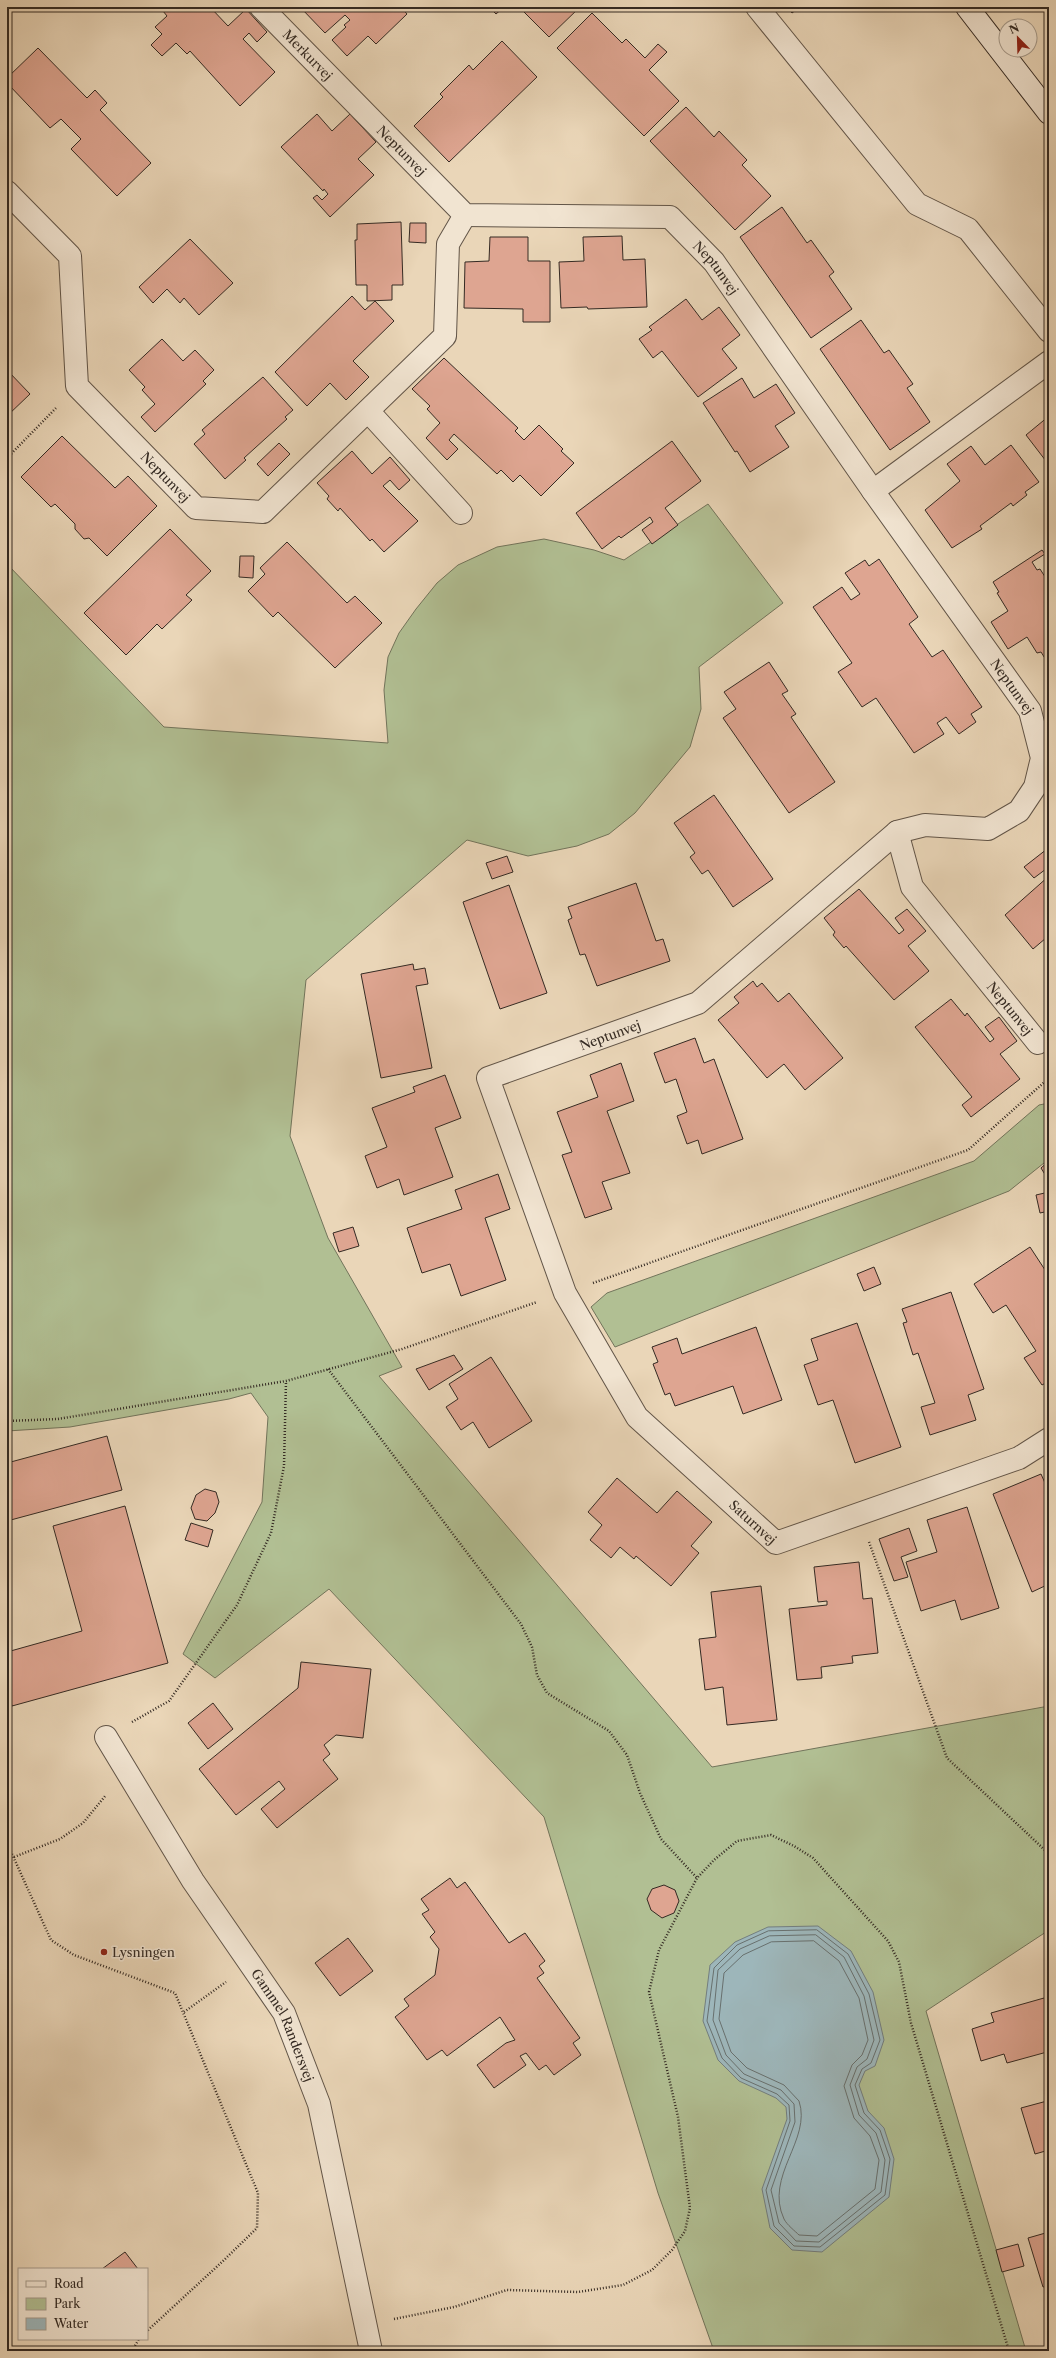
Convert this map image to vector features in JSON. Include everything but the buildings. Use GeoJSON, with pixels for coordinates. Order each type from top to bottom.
{"type":"FeatureCollection","features":[{"type":"Feature","properties":{"kind":"street","name":"Merkurvej"},"geometry":{"type":"LineString","coordinates":[[261,7],[338,86]]}},
{"type":"Feature","properties":{"kind":"street"},"geometry":{"type":"LineString","coordinates":[[757,7],[917,204],[968,229],[1049,331]]}},
{"type":"Feature","properties":{"kind":"street"},"geometry":{"type":"LineString","coordinates":[[967,7],[1049,113]]}},
{"type":"Feature","properties":{"kind":"street","name":"Neptunvej"},"geometry":{"type":"LineString","coordinates":[[338,86],[465,215],[670,217],[714,262],[873,491],[1030,711],[1042,758],[1035,787],[1019,811],[988,829],[925,825],[897,832],[698,1003],[488,1078],[565,1293]]}},
{"type":"Feature","properties":{"kind":"street"},"geometry":{"type":"LineString","coordinates":[[7,192],[70,256],[77,386]]}},
{"type":"Feature","properties":{"kind":"street","name":"Neptunvej"},"geometry":{"type":"LineString","coordinates":[[77,386],[196,508],[263,512],[445,336],[448,244],[465,215]]}},
{"type":"Feature","properties":{"kind":"street"},"geometry":{"type":"LineString","coordinates":[[873,491],[1049,362]]}},
{"type":"Feature","properties":{"kind":"street"},"geometry":{"type":"LineString","coordinates":[[368,411],[461,513]]}},
{"type":"Feature","properties":{"kind":"street","name":"Neptunvej"},"geometry":{"type":"LineString","coordinates":[[897,832],[912,887],[1038,1043]]}},
{"type":"Feature","properties":{"kind":"street","name":"Saturnvej"},"geometry":{"type":"LineString","coordinates":[[565,1293],[637,1417],[776,1543],[1020,1458],[1049,1438]]}},
{"type":"Feature","properties":{"kind":"street","name":"Gammel Randersvej"},"geometry":{"type":"LineString","coordinates":[[106,1737],[194,1881],[250,1966],[284,2013],[318,2104],[371,2351]]}},
{"type":"Feature","properties":{"kind":"path"},"geometry":{"type":"LineString","coordinates":[[7,458],[77,386]]}},
{"type":"Feature","properties":{"kind":"path"},"geometry":{"type":"LineString","coordinates":[[328,1369],[521,1624],[532,1647],[537,1675],[547,1693],[609,1731],[627,1755],[640,1793],[661,1839],[697,1878]]}},
{"type":"Feature","properties":{"kind":"path"},"geometry":{"type":"LineString","coordinates":[[106,1737],[169,1701],[237,1605],[271,1533],[284,1466],[286,1381]]}},
{"type":"Feature","properties":{"kind":"path"},"geometry":{"type":"LineString","coordinates":[[859,1513],[947,1758],[1049,1854]]}},
{"type":"Feature","properties":{"kind":"path"},"geometry":{"type":"LineString","coordinates":[[14,1857],[60,1839],[83,1823],[126,1770]]}},
{"type":"Feature","properties":{"kind":"path"},"geometry":{"type":"LineString","coordinates":[[366,2325],[454,2307],[507,2290],[578,2292],[623,2285],[652,2270],[672,2250],[685,2231],[690,2208],[678,2117],[649,1992],[659,1950],[697,1878],[714,1860],[737,1841],[771,1835],[794,1846],[812,1858],[888,1941],[899,1962],[911,2023],[1009,2351]]}},
{"type":"Feature","properties":{"kind":"path"},"geometry":{"type":"LineString","coordinates":[[7,1843],[51,1940],[74,1955],[175,1993],[258,2193],[257,2228],[223,2262],[148,2330]]}},
{"type":"Feature","properties":{"kind":"path"},"geometry":{"type":"LineString","coordinates":[[184,2012],[250,1966]]}},
{"type":"Feature","properties":{"kind":"path"},"geometry":{"type":"LineString","coordinates":[[132,2351],[138,2340]]}},
{"type":"Feature","properties":{"kind":"green space"},"geometry":{"type":"Polygon","coordinates":[[[708,504],[783,603],[699,667],[701,709],[690,747],[635,813],[609,834],[577,846],[528,856],[467,840],[306,980],[290,1136],[328,1238],[402,1367],[379,1376],[712,1767],[1049,1706],[1049,1930],[926,2011],[1026,2351],[714,2351],[658,2193],[544,1817],[329,1589],[215,1678],[183,1654],[262,1502],[268,1417],[251,1393],[229,1399],[70,1427],[7,1431],[7,564],[164,727],[388,743],[384,690],[388,657],[399,633],[416,609],[437,583],[458,565],[497,547],[544,539],[594,550],[624,560],[708,504]]]}},
{"type":"Feature","properties":{"kind":"green space"},"geometry":{"type":"Polygon","coordinates":[[[1049,1103],[1049,1159],[1009,1191],[615,1347],[591,1307],[607,1293],[974,1161],[1039,1105],[1049,1103]]]}},
{"type":"Feature","properties":{"kind":"water"},"geometry":{"type":"Polygon","coordinates":[[[818,1926],[851,1951],[873,1992],[884,2040],[875,2066],[865,2071],[859,2085],[868,2111],[884,2128],[894,2159],[889,2197],[822,2252],[792,2250],[770,2228],[762,2189],[787,2119],[786,2107],[776,2098],[739,2081],[718,2060],[703,2021],[710,1965],[735,1942],[768,1927],[818,1926]]]}},
{"type":"Feature","properties":{"kind":"place","name":"Lysningen"},"geometry":{"type":"Point","coordinates":[104,1952]}}]}
